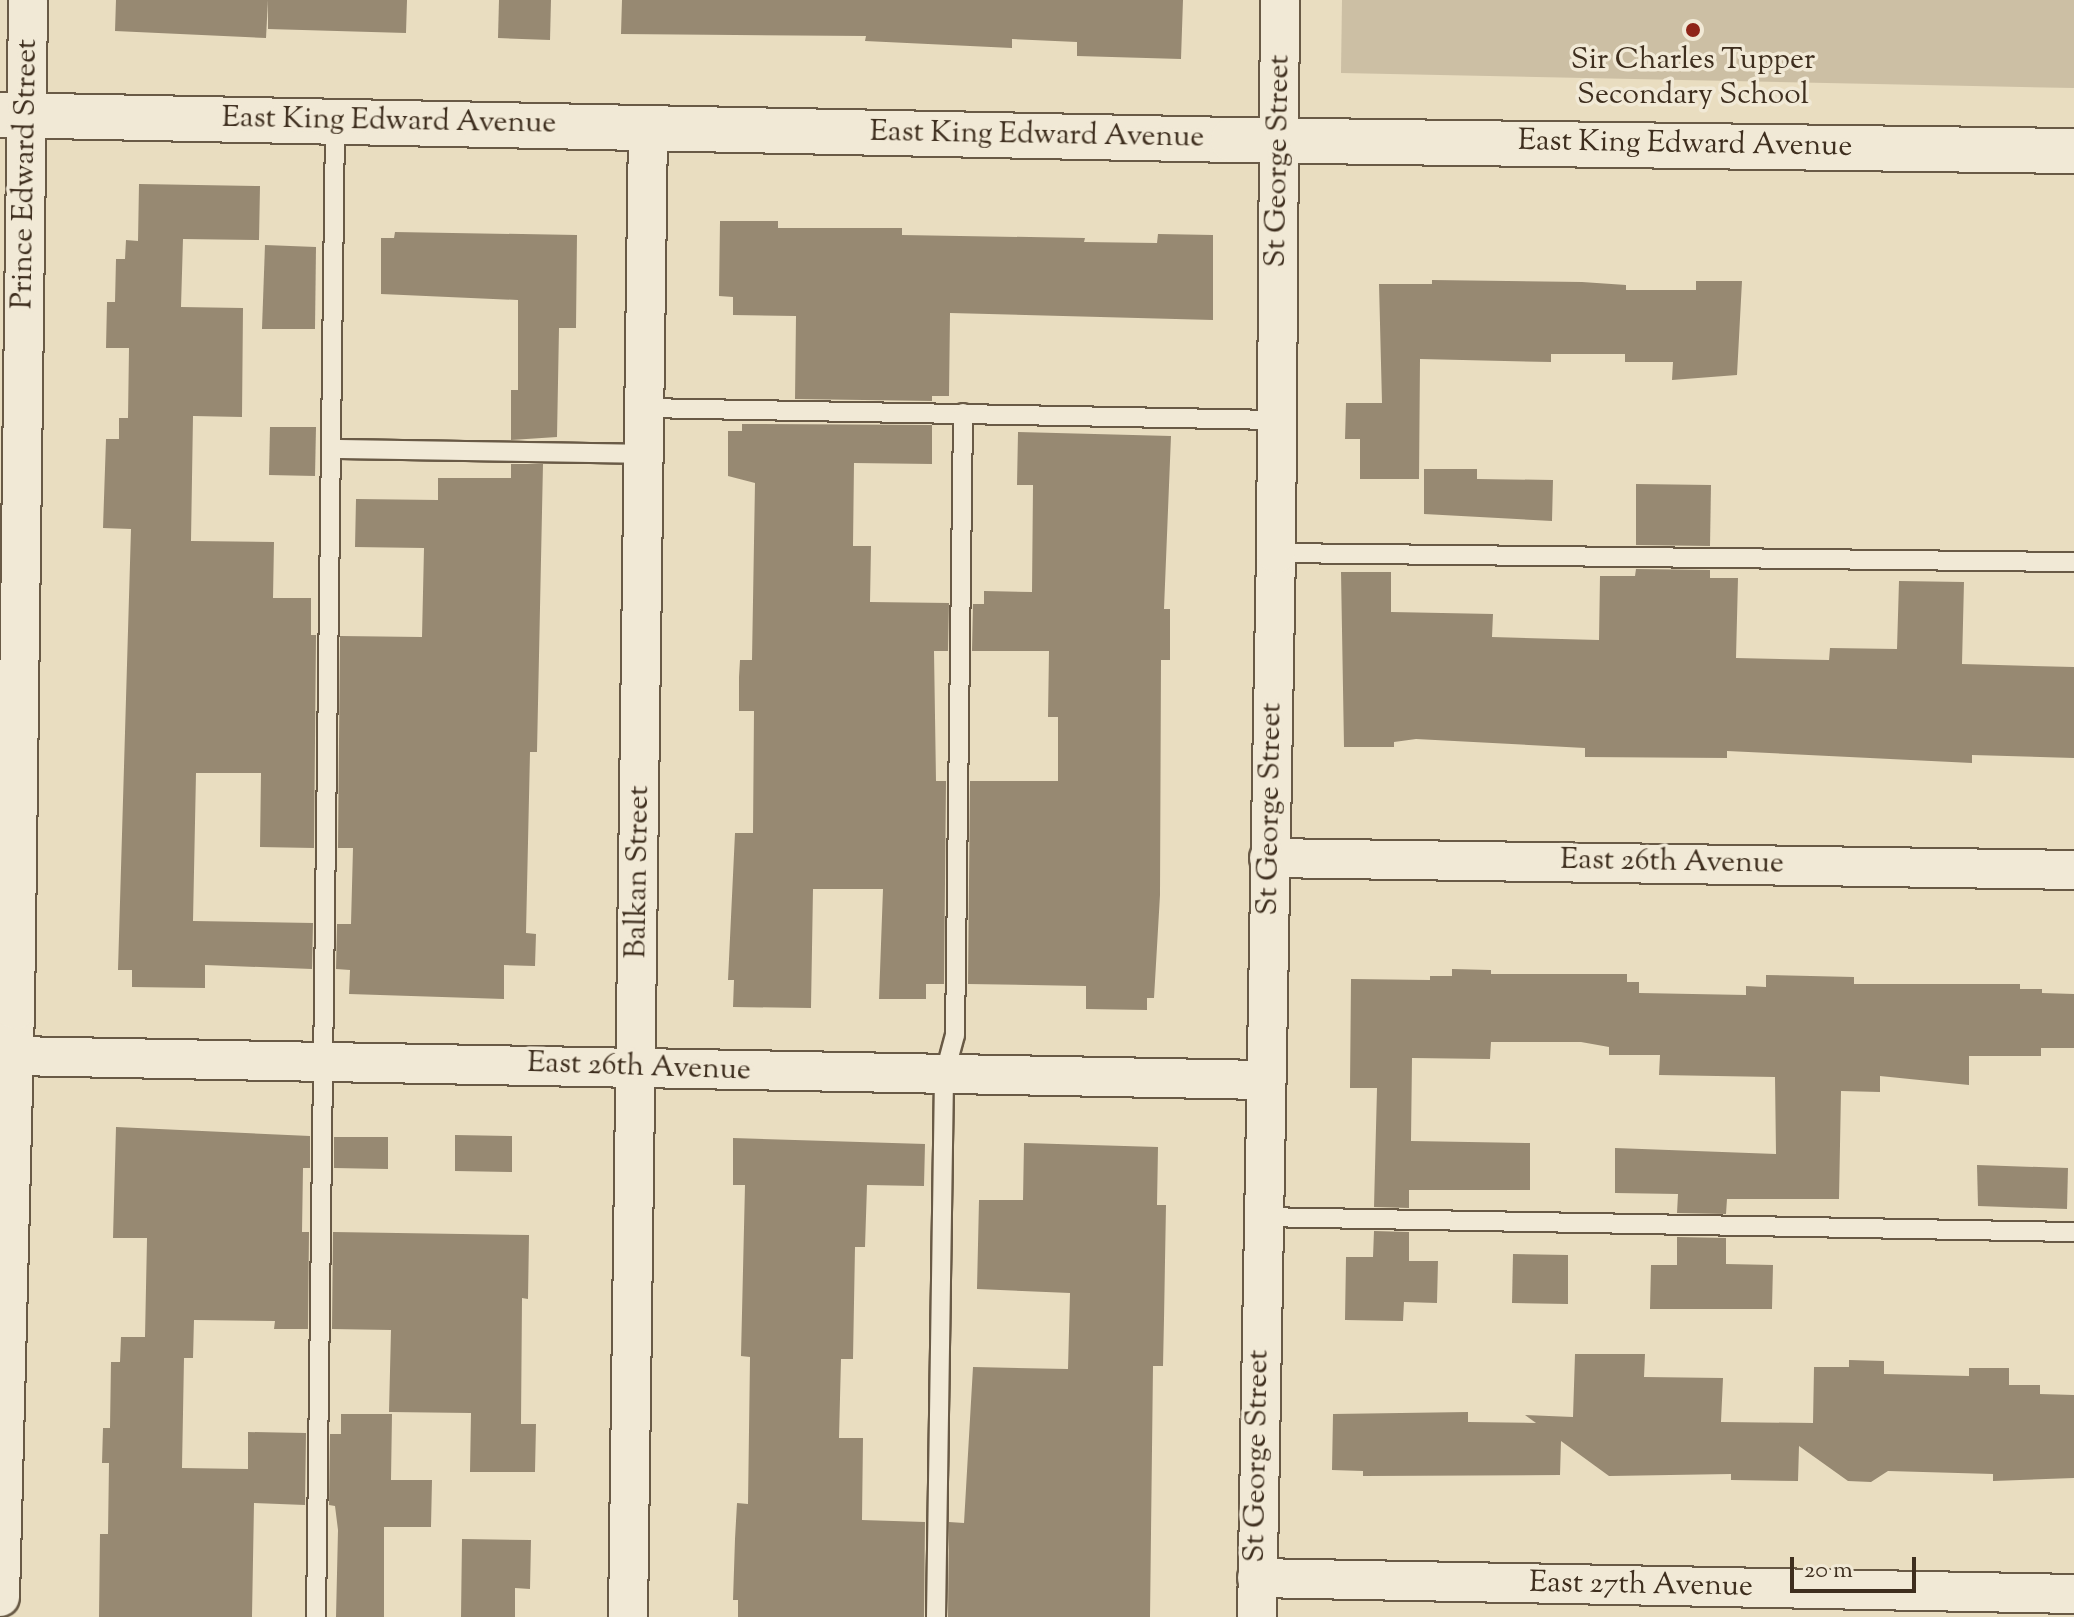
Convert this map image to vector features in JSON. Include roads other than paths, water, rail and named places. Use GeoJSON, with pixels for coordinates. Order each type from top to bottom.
{"type":"FeatureCollection","features":[{"type":"Feature","properties":{"kind":"main road","name":"East King Edward Avenue"},"geometry":{"type":"LineString","coordinates":[[14,115],[1279,141],[2074,151]]}},
{"type":"Feature","properties":{"kind":"street","name":"Prince Edward Street"},"geometry":{"type":"LineString","coordinates":[[0,1597],[14,1056],[14,115],[28,0]]}},
{"type":"Feature","properties":{"kind":"street","name":"St George Street"},"geometry":{"type":"LineString","coordinates":[[1257,1617],[1263,1080],[1276,553],[1280,0]]}},
{"type":"Feature","properties":{"kind":"street","name":"Balkan Street"},"geometry":{"type":"LineString","coordinates":[[628,1617],[648,127]]}},
{"type":"Feature","properties":{"kind":"street","name":"East 26th Avenue"},"geometry":{"type":"LineString","coordinates":[[1269,858],[2074,870]]}},
{"type":"Feature","properties":{"kind":"street","name":"East 26th Avenue"},"geometry":{"type":"LineString","coordinates":[[14,1056],[1263,1080]]}},
{"type":"Feature","properties":{"kind":"street","name":"East 27th Avenue"},"geometry":{"type":"LineString","coordinates":[[1257,1578],[2074,1594]]}},
{"type":"Feature","properties":{"kind":"lane"},"geometry":{"type":"LineString","coordinates":[[316,1617],[335,120]]}},
{"type":"Feature","properties":{"kind":"lane"},"geometry":{"type":"LineString","coordinates":[[645,408],[1277,420]]}},
{"type":"Feature","properties":{"kind":"lane"},"geometry":{"type":"LineString","coordinates":[[936,1617],[944,1076],[955,1035],[963,413]]}},
{"type":"Feature","properties":{"kind":"lane"},"geometry":{"type":"LineString","coordinates":[[333,449],[644,454]]}},
{"type":"Feature","properties":{"kind":"lane"},"geometry":{"type":"LineString","coordinates":[[1276,553],[2074,562]]}},
{"type":"Feature","properties":{"kind":"lane"},"geometry":{"type":"LineString","coordinates":[[1261,1217],[2074,1232]]}},
{"type":"Feature","properties":{"kind":"place","name":"Sir Charles Tupper Secondary School"},"geometry":{"type":"Point","coordinates":[1693,30]}}]}
